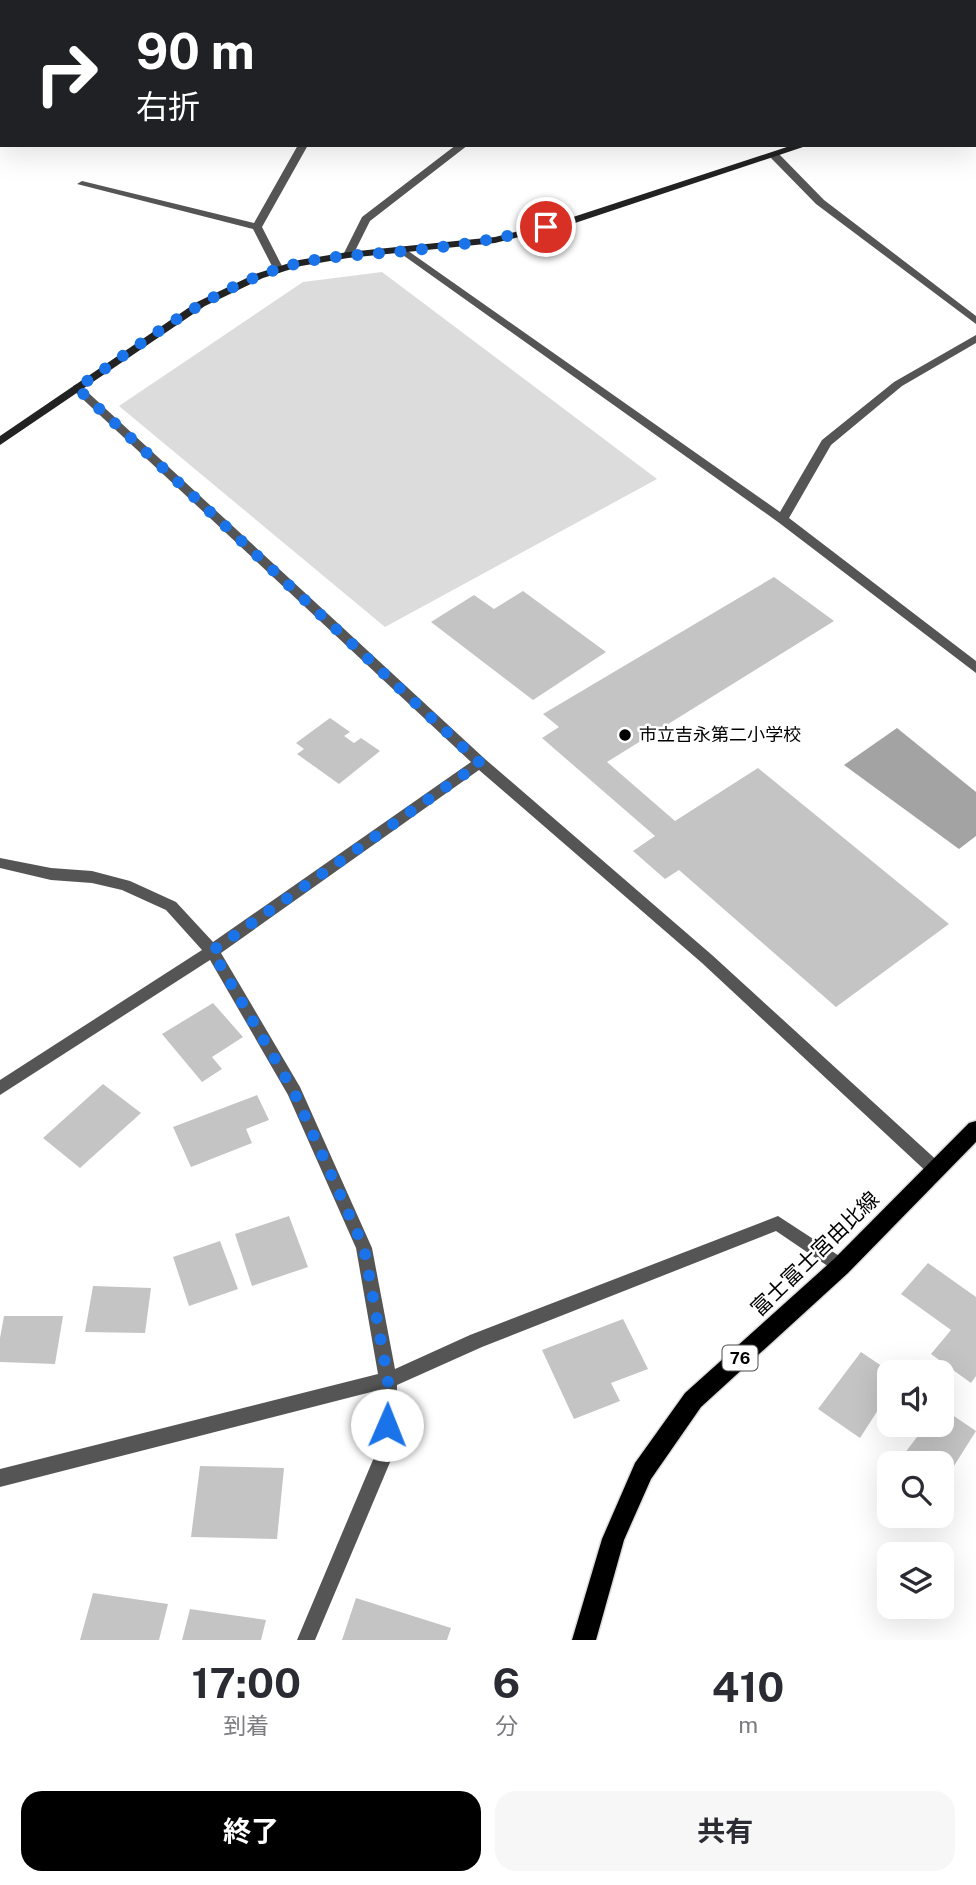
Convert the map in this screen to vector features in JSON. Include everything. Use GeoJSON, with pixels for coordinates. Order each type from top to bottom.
{"type":"FeatureCollection","features":[{"type":"Feature","properties":{"kind":"main road","name":"富士富士宮由比線"},"geometry":{"type":"LineString","coordinates":[[584,1640],[613,1539],[643,1471],[693,1400],[841,1266],[976,1129]]}},
{"type":"Feature","properties":{"kind":"street"},"geometry":{"type":"LineString","coordinates":[[257,227],[302,147]]}},
{"type":"Feature","properties":{"kind":"street"},"geometry":{"type":"LineString","coordinates":[[348,255],[366,219],[460,147]]}},
{"type":"Feature","properties":{"kind":"street"},"geometry":{"type":"LineString","coordinates":[[0,441],[201,304],[279,270],[348,255],[404,251],[508,237],[571,221],[799,147]]}},
{"type":"Feature","properties":{"kind":"street"},"geometry":{"type":"LineString","coordinates":[[775,156],[820,202],[976,321]]}},
{"type":"Feature","properties":{"kind":"street"},"geometry":{"type":"LineString","coordinates":[[82,184],[257,227],[279,270]]}},
{"type":"Feature","properties":{"kind":"street"},"geometry":{"type":"LineString","coordinates":[[404,251],[782,519],[976,668]]}},
{"type":"Feature","properties":{"kind":"street"},"geometry":{"type":"LineString","coordinates":[[782,519],[825,443],[898,384],[976,338]]}},
{"type":"Feature","properties":{"kind":"street"},"geometry":{"type":"LineString","coordinates":[[77,388],[480,763],[707,959],[936,1170]]}},
{"type":"Feature","properties":{"kind":"street"},"geometry":{"type":"LineString","coordinates":[[0,1088],[212,951],[480,763]]}},
{"type":"Feature","properties":{"kind":"street"},"geometry":{"type":"LineString","coordinates":[[0,863],[51,874],[92,877],[125,885],[171,906],[212,951],[294,1092],[364,1248],[388,1380],[387,1448],[306,1640]]}},
{"type":"Feature","properties":{"kind":"street"},"geometry":{"type":"LineString","coordinates":[[0,1478],[388,1380],[476,1341],[778,1223],[841,1266]]}},
{"type":"Feature","properties":{"kind":"shaded area"},"geometry":{"type":"Polygon","coordinates":[[[382,272],[657,479],[385,627],[119,406],[303,282],[382,272]]]}},
{"type":"Feature","properties":{"kind":"shaded area"},"geometry":{"type":"Polygon","coordinates":[[[897,728],[976,792],[976,836],[959,849],[844,765],[897,728]]]}},
{"type":"Feature","properties":{"kind":"building"},"geometry":{"type":"Polygon","coordinates":[[[774,577],[834,621],[607,762],[675,821],[758,768],[949,924],[836,1007],[679,870],[665,879],[633,851],[655,836],[542,738],[559,727],[543,714],[774,577]]]}},
{"type":"Feature","properties":{"kind":"building"},"geometry":{"type":"Polygon","coordinates":[[[523,591],[606,652],[533,700],[431,622],[474,595],[494,609],[523,591]]]}},
{"type":"Feature","properties":{"kind":"building"},"geometry":{"type":"Polygon","coordinates":[[[330,718],[350,732],[344,736],[354,743],[361,738],[380,751],[339,784],[297,754],[304,749],[296,743],[330,718]]]}},
{"type":"Feature","properties":{"kind":"building"},"geometry":{"type":"Polygon","coordinates":[[[213,1003],[243,1037],[212,1057],[222,1069],[202,1082],[162,1034],[213,1003]]]}},
{"type":"Feature","properties":{"kind":"building"},"geometry":{"type":"Polygon","coordinates":[[[103,1084],[141,1113],[80,1168],[43,1138],[103,1084]]]}},
{"type":"Feature","properties":{"kind":"building"},"geometry":{"type":"Polygon","coordinates":[[[257,1095],[269,1120],[246,1129],[252,1143],[191,1167],[173,1127],[257,1095]]]}},
{"type":"Feature","properties":{"kind":"building"},"geometry":{"type":"Polygon","coordinates":[[[289,1216],[308,1267],[252,1286],[235,1234],[289,1216]]]}},
{"type":"Feature","properties":{"kind":"building"},"geometry":{"type":"Polygon","coordinates":[[[220,1241],[238,1289],[189,1306],[173,1257],[220,1241]]]}},
{"type":"Feature","properties":{"kind":"building"},"geometry":{"type":"Polygon","coordinates":[[[928,1263],[976,1297],[976,1376],[971,1383],[954,1371],[954,1360],[939,1360],[931,1354],[951,1330],[901,1294],[928,1263]]]}},
{"type":"Feature","properties":{"kind":"building"},"geometry":{"type":"Polygon","coordinates":[[[93,1286],[151,1288],[145,1333],[85,1332],[93,1286]]]}},
{"type":"Feature","properties":{"kind":"building"},"geometry":{"type":"Polygon","coordinates":[[[4,1316],[63,1316],[55,1364],[0,1362],[4,1316]]]}},
{"type":"Feature","properties":{"kind":"building"},"geometry":{"type":"Polygon","coordinates":[[[623,1319],[648,1369],[611,1383],[620,1401],[574,1419],[542,1350],[623,1319]]]}},
{"type":"Feature","properties":{"kind":"building"},"geometry":{"type":"Polygon","coordinates":[[[861,1352],[877,1363],[877,1412],[860,1438],[818,1409],[861,1352]]]}},
{"type":"Feature","properties":{"kind":"building"},"geometry":{"type":"Polygon","coordinates":[[[954,1416],[976,1431],[954,1466],[954,1451],[906,1451],[917,1437],[954,1437],[954,1416]]]}},
{"type":"Feature","properties":{"kind":"building"},"geometry":{"type":"Polygon","coordinates":[[[200,1466],[284,1468],[277,1539],[191,1537],[200,1466]]]}},
{"type":"Feature","properties":{"kind":"building"},"geometry":{"type":"Polygon","coordinates":[[[93,1593],[168,1604],[159,1640],[80,1640],[93,1593]]]}},
{"type":"Feature","properties":{"kind":"building"},"geometry":{"type":"Polygon","coordinates":[[[356,1598],[451,1628],[447,1640],[342,1640],[356,1598]]]}},
{"type":"Feature","properties":{"kind":"building"},"geometry":{"type":"Polygon","coordinates":[[[190,1609],[266,1620],[261,1640],[182,1640],[190,1609]]]}},
{"type":"Feature","properties":{"kind":"place","name":"市立吉永第二小学校"},"geometry":{"type":"Point","coordinates":[625,735]}},
{"type":"Feature","properties":{"kind":"route"},"geometry":{"type":"LineString","coordinates":[[387,1425],[388,1380],[364,1248],[294,1092],[212,951],[480,763],[77,388],[201,304],[259,276],[299,263],[348,255],[495,240],[546,227]]}}]}
